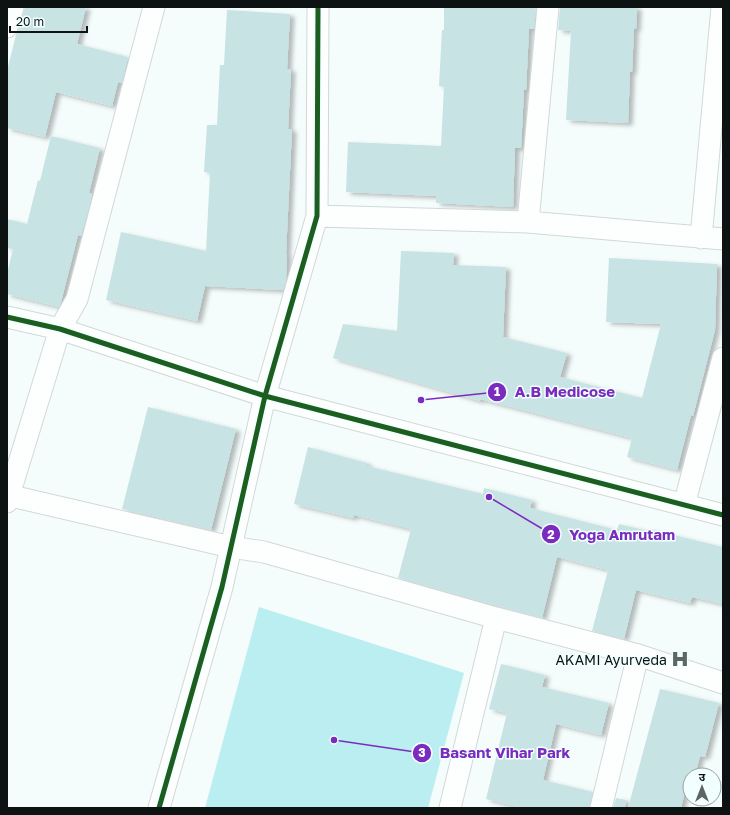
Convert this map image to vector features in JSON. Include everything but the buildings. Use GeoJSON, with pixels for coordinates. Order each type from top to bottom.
{"type":"FeatureCollection","features":[{"type":"Feature","properties":{"kind":"street"},"geometry":{"type":"LineString","coordinates":[[7,27],[13,7]]}},
{"type":"Feature","properties":{"kind":"street"},"geometry":{"type":"LineString","coordinates":[[154,7],[77,299],[60,329],[8,498],[231,547],[264,552],[496,618],[638,654],[723,684]]}},
{"type":"Feature","properties":{"kind":"street"},"geometry":{"type":"LineString","coordinates":[[159,808],[222,587],[266,396],[317,216],[318,7]]}},
{"type":"Feature","properties":{"kind":"street"},"geometry":{"type":"LineString","coordinates":[[528,222],[548,7]]}},
{"type":"Feature","properties":{"kind":"street"},"geometry":{"type":"LineString","coordinates":[[701,238],[722,7]]}},
{"type":"Feature","properties":{"kind":"street"},"geometry":{"type":"LineString","coordinates":[[317,216],[528,222],[723,239]]}},
{"type":"Feature","properties":{"kind":"street"},"geometry":{"type":"LineString","coordinates":[[7,317],[60,329],[266,396],[723,515]]}},
{"type":"Feature","properties":{"kind":"street"},"geometry":{"type":"LineString","coordinates":[[684,505],[723,358]]}},
{"type":"Feature","properties":{"kind":"street"},"geometry":{"type":"LineString","coordinates":[[450,808],[496,618]]}},
{"type":"Feature","properties":{"kind":"street"},"geometry":{"type":"LineString","coordinates":[[601,808],[638,654]]}},
{"type":"Feature","properties":{"kind":"shaded area"},"geometry":{"type":"Polygon","coordinates":[[[259,607],[464,673],[428,808],[205,808],[259,607]]]}},
{"type":"Feature","properties":{"kind":"cycle path"},"geometry":{"type":"LineString","coordinates":[[159,808],[222,587],[265,396],[317,216],[318,7]]}},
{"type":"Feature","properties":{"kind":"cycle path"},"geometry":{"type":"LineString","coordinates":[[7,317],[60,329],[265,396],[723,515]]}},
{"type":"Feature","properties":{"kind":"place","name":"A.B Medicose"},"geometry":{"type":"Point","coordinates":[421,400]}},
{"type":"Feature","properties":{"kind":"place","name":"Yoga Amrutam"},"geometry":{"type":"Point","coordinates":[489,497]}},
{"type":"Feature","properties":{"kind":"place","name":"AKAMI Ayurveda"},"geometry":{"type":"Point","coordinates":[680,659]}},
{"type":"Feature","properties":{"kind":"place","name":"Basant Vihar Park"},"geometry":{"type":"Point","coordinates":[334,740]}}]}
